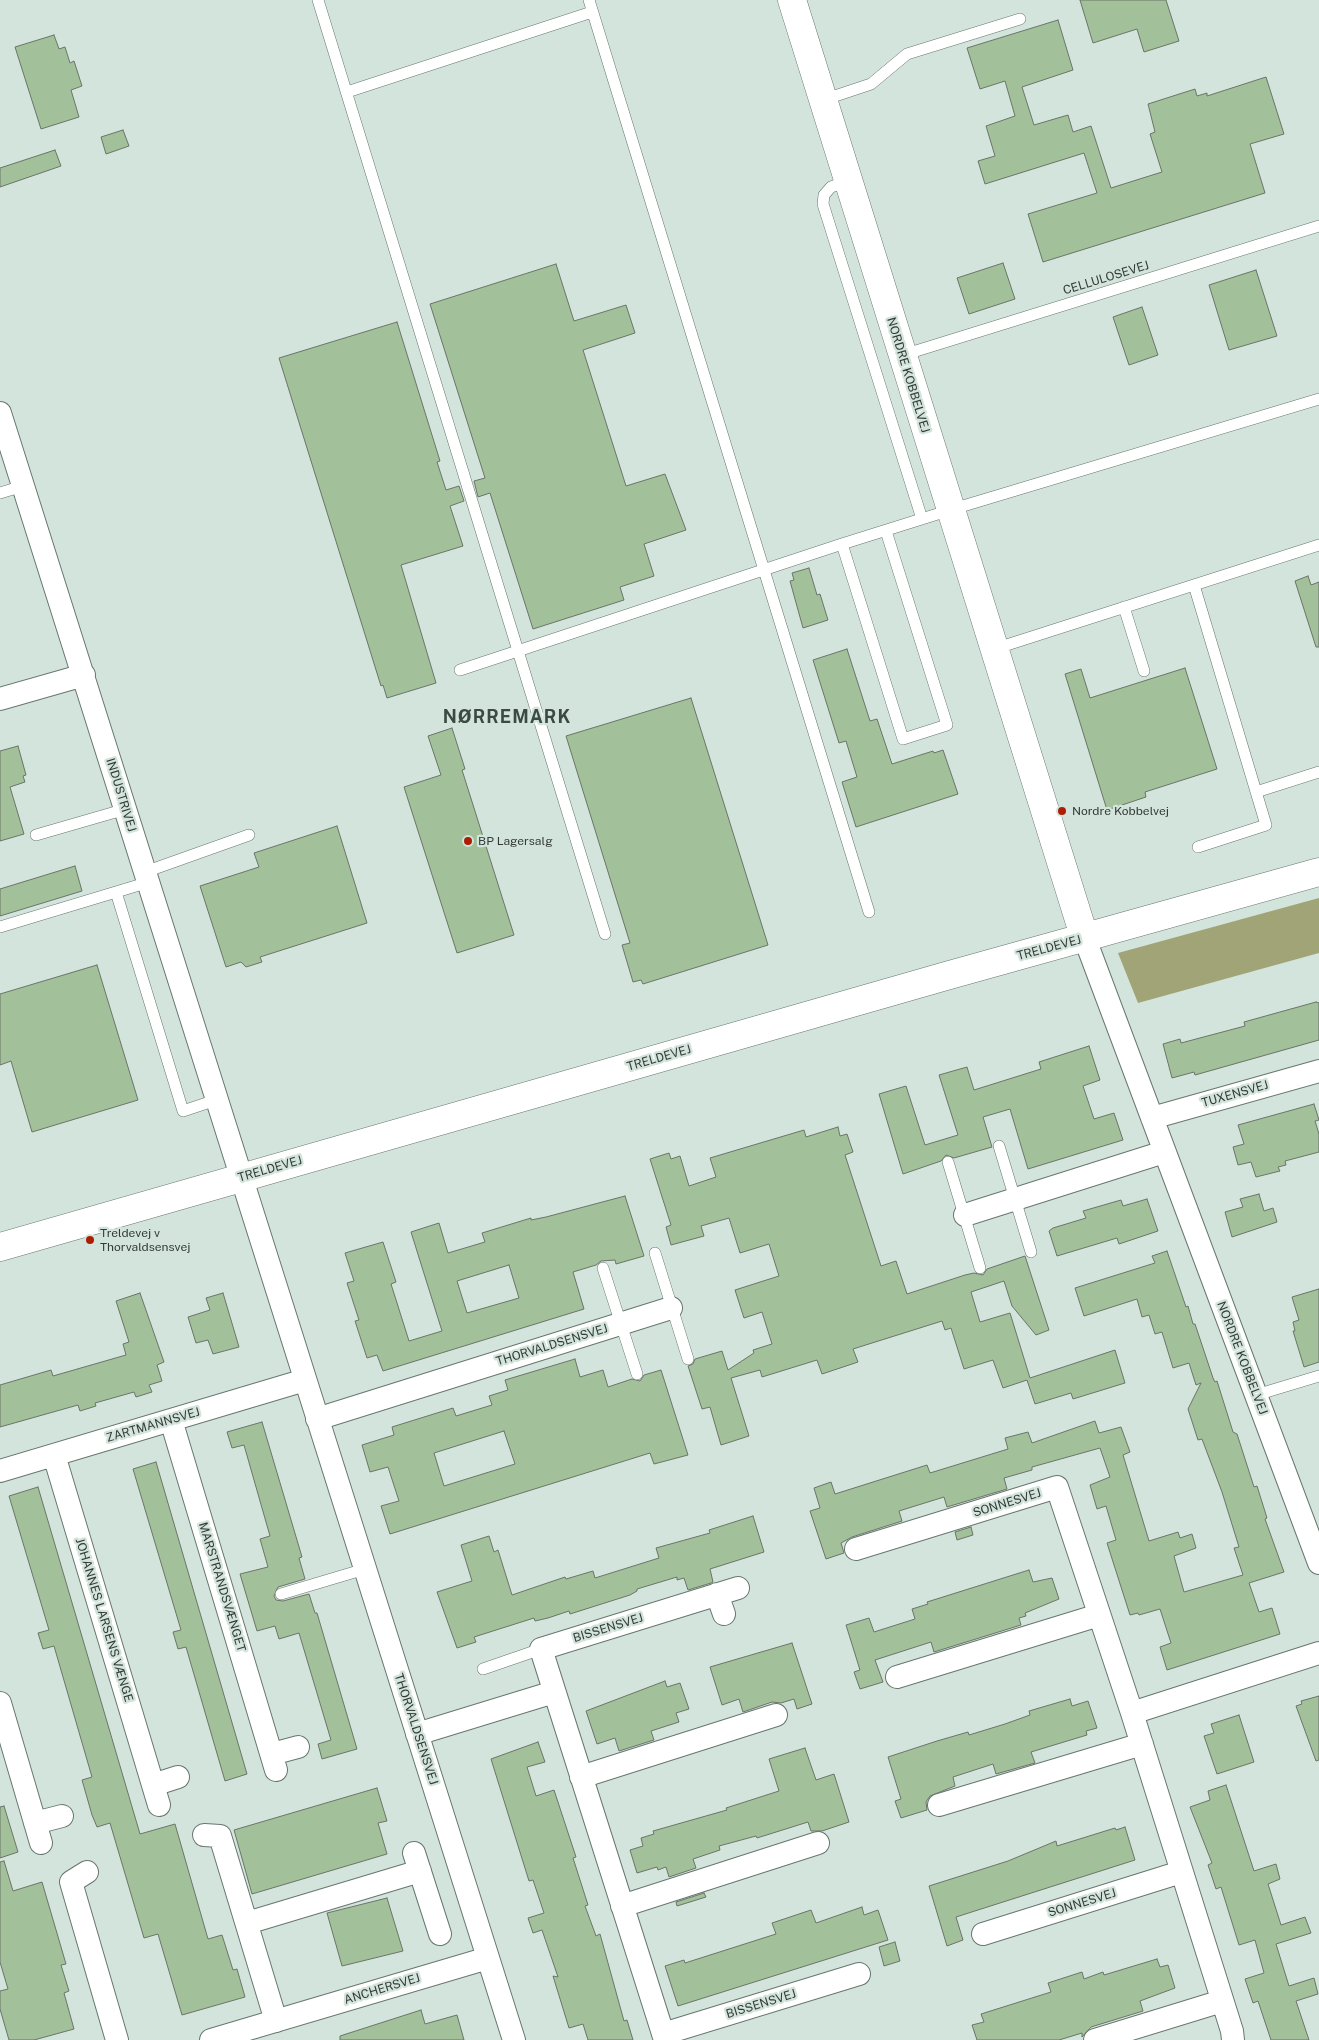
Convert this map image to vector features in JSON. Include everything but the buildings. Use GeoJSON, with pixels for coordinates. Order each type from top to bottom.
{"type":"FeatureCollection","features":[{"type":"Feature","properties":{"kind":"street","name":"NORDRE KOBBELVEJ"},"geometry":{"type":"LineString","coordinates":[[792,0],[1085,938],[1319,1563]]}},
{"type":"Feature","properties":{"kind":"street","name":"INDUSTRIVEJ"},"geometry":{"type":"LineString","coordinates":[[0,413],[241,1177]]}},
{"type":"Feature","properties":{"kind":"street"},"geometry":{"type":"LineString","coordinates":[[0,699],[84,675]]}},
{"type":"Feature","properties":{"kind":"street","name":"TRELDEVEJ"},"geometry":{"type":"LineString","coordinates":[[0,1247],[946,976],[1319,872]]}},
{"type":"Feature","properties":{"kind":"street","name":"TUXENSVEJ"},"geometry":{"type":"LineString","coordinates":[[1152,1118],[1319,1071]]}},
{"type":"Feature","properties":{"kind":"street"},"geometry":{"type":"LineString","coordinates":[[964,1215],[1164,1152]]}},
{"type":"Feature","properties":{"kind":"street","name":"THORVALDSENSVEJ"},"geometry":{"type":"LineString","coordinates":[[241,1177],[514,2040]]}},
{"type":"Feature","properties":{"kind":"street","name":"THORVALDSENSVEJ"},"geometry":{"type":"LineString","coordinates":[[318,1419],[671,1308]]}},
{"type":"Feature","properties":{"kind":"street","name":"ZARTMANNSVEJ"},"geometry":{"type":"LineString","coordinates":[[0,1471],[305,1380]]}},
{"type":"Feature","properties":{"kind":"street","name":"MARSTRANDSVÆNGET"},"geometry":{"type":"LineString","coordinates":[[171,1420],[274,1762],[298,1747]]}},
{"type":"Feature","properties":{"kind":"street","name":"JOHANNES LARSENS VÆNGE"},"geometry":{"type":"LineString","coordinates":[[54,1454],[156,1795],[178,1777]]}},
{"type":"Feature","properties":{"kind":"street","name":"SONNESVEJ"},"geometry":{"type":"LineString","coordinates":[[856,1549],[1057,1487],[1142,1744],[1232,2031],[1232,2040]]}},
{"type":"Feature","properties":{"kind":"street","name":"BISSENSVEJ"},"geometry":{"type":"LineString","coordinates":[[727,1599],[541,1649],[664,2037],[859,1974]]}},
{"type":"Feature","properties":{"kind":"street"},"geometry":{"type":"LineString","coordinates":[[897,1677],[1099,1615]]}},
{"type":"Feature","properties":{"kind":"street"},"geometry":{"type":"LineString","coordinates":[[1132,1713],[1319,1653]]}},
{"type":"Feature","properties":{"kind":"street"},"geometry":{"type":"LineString","coordinates":[[417,1734],[554,1692]]}},
{"type":"Feature","properties":{"kind":"street"},"geometry":{"type":"LineString","coordinates":[[0,1703],[38,1833],[62,1816]]}},
{"type":"Feature","properties":{"kind":"street"},"geometry":{"type":"LineString","coordinates":[[581,1777],[776,1715]]}},
{"type":"Feature","properties":{"kind":"street"},"geometry":{"type":"LineString","coordinates":[[940,1805],[1142,1744]]}},
{"type":"Feature","properties":{"kind":"street"},"geometry":{"type":"LineString","coordinates":[[204,1835],[220,1836],[276,2021]]}},
{"type":"Feature","properties":{"kind":"street"},"geometry":{"type":"LineString","coordinates":[[622,1906],[818,1844]]}},
{"type":"Feature","properties":{"kind":"street"},"geometry":{"type":"LineString","coordinates":[[247,1923],[417,1862],[440,1934]]}},
{"type":"Feature","properties":{"kind":"street"},"geometry":{"type":"LineString","coordinates":[[87,1872],[71,1882],[116,2040]]}},
{"type":"Feature","properties":{"kind":"street","name":"SONNESVEJ"},"geometry":{"type":"LineString","coordinates":[[983,1934],[1181,1872]]}},
{"type":"Feature","properties":{"kind":"street","name":"ANCHERSVEJ"},"geometry":{"type":"LineString","coordinates":[[215,2039],[488,1958]]}},
{"type":"Feature","properties":{"kind":"street"},"geometry":{"type":"LineString","coordinates":[[1095,2040],[1222,2001]]}},
{"type":"Feature","properties":{"kind":"lane"},"geometry":{"type":"LineString","coordinates":[[318,0],[605,934]]}},
{"type":"Feature","properties":{"kind":"lane"},"geometry":{"type":"LineString","coordinates":[[589,0],[869,912]]}},
{"type":"Feature","properties":{"kind":"lane"},"geometry":{"type":"LineString","coordinates":[[346,92],[592,12]]}},
{"type":"Feature","properties":{"kind":"lane"},"geometry":{"type":"LineString","coordinates":[[823,100],[871,84],[907,54],[1020,19]]}},
{"type":"Feature","properties":{"kind":"lane"},"geometry":{"type":"LineString","coordinates":[[848,181],[831,187],[824,196],[823,204],[922,519]]}},
{"type":"Feature","properties":{"kind":"lane","name":"CELLULOSEVEJ"},"geometry":{"type":"LineString","coordinates":[[902,356],[1319,226]]}},
{"type":"Feature","properties":{"kind":"lane"},"geometry":{"type":"LineString","coordinates":[[460,670],[842,544],[1319,399]]}},
{"type":"Feature","properties":{"kind":"lane"},"geometry":{"type":"LineString","coordinates":[[0,493],[23,486]]}},
{"type":"Feature","properties":{"kind":"lane"},"geometry":{"type":"LineString","coordinates":[[842,544],[904,739],[947,725],[886,531]]}},
{"type":"Feature","properties":{"kind":"lane"},"geometry":{"type":"LineString","coordinates":[[994,649],[1319,545]]}},
{"type":"Feature","properties":{"kind":"lane"},"geometry":{"type":"LineString","coordinates":[[1194,585],[1266,825],[1198,847]]}},
{"type":"Feature","properties":{"kind":"lane"},"geometry":{"type":"LineString","coordinates":[[1124,607],[1144,671]]}},
{"type":"Feature","properties":{"kind":"lane"},"geometry":{"type":"LineString","coordinates":[[1256,792],[1319,772]]}},
{"type":"Feature","properties":{"kind":"lane"},"geometry":{"type":"LineString","coordinates":[[36,835],[126,809]]}},
{"type":"Feature","properties":{"kind":"lane"},"geometry":{"type":"LineString","coordinates":[[0,927],[116,892],[147,877],[249,835]]}},
{"type":"Feature","properties":{"kind":"lane"},"geometry":{"type":"LineString","coordinates":[[116,892],[183,1111],[216,1100]]}},
{"type":"Feature","properties":{"kind":"lane"},"geometry":{"type":"LineString","coordinates":[[999,1146],[1032,1252]]}},
{"type":"Feature","properties":{"kind":"lane"},"geometry":{"type":"LineString","coordinates":[[948,1162],[980,1268]]}},
{"type":"Feature","properties":{"kind":"lane"},"geometry":{"type":"LineString","coordinates":[[654,1253],[688,1359]]}},
{"type":"Feature","properties":{"kind":"lane"},"geometry":{"type":"LineString","coordinates":[[603,1268],[637,1374]]}},
{"type":"Feature","properties":{"kind":"lane"},"geometry":{"type":"LineString","coordinates":[[1256,1395],[1319,1376]]}},
{"type":"Feature","properties":{"kind":"lane"},"geometry":{"type":"LineString","coordinates":[[281,1594],[365,1569]]}},
{"type":"Feature","properties":{"kind":"lane"},"geometry":{"type":"LineString","coordinates":[[483,1669],[541,1649]]}},
{"type":"Feature","properties":{"kind":"green space"},"geometry":{"type":"Polygon","coordinates":[[[1319,898],[1319,953],[1138,1003],[1118,953],[1319,898]]]}},
{"type":"Feature","properties":{"kind":"place","name":"Nordre Kobbelvej"},"geometry":{"type":"Point","coordinates":[1062,811]}},
{"type":"Feature","properties":{"kind":"place","name":"BP Lagersalg"},"geometry":{"type":"Point","coordinates":[468,841]}},
{"type":"Feature","properties":{"kind":"place","name":"Treldevej v Thorvaldsensvej"},"geometry":{"type":"Point","coordinates":[90,1240]}},
{"type":"Feature","properties":{"kind":"district","name":"NØRREMARK"},"geometry":{"type":"Point","coordinates":[507,717]}}]}
